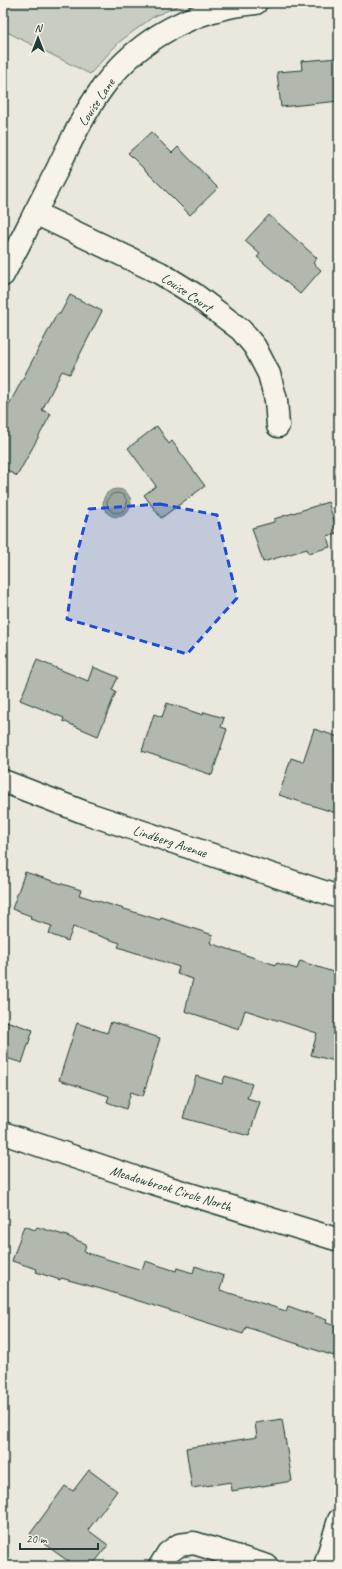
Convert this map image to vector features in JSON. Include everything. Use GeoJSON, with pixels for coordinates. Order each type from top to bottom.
{"type":"FeatureCollection","features":[{"type":"Feature","properties":{"kind":"street","name":"Louise Lane"},"geometry":{"type":"LineString","coordinates":[[3,275],[85,116],[104,86],[132,55],[166,29],[198,15],[239,4],[256,3]]}},
{"type":"Feature","properties":{"kind":"street","name":"Louise Court"},"geometry":{"type":"LineString","coordinates":[[35,213],[160,273],[194,294],[241,330],[255,348],[269,374],[276,400],[278,426]]}},
{"type":"Feature","properties":{"kind":"street","name":"Lindberg Avenue"},"geometry":{"type":"LineString","coordinates":[[3,781],[86,813],[339,897]]}},
{"type":"Feature","properties":{"kind":"street","name":"Meadowbrook Circle North"},"geometry":{"type":"LineString","coordinates":[[3,1133],[137,1178],[339,1240]]}},
{"type":"Feature","properties":{"kind":"street"},"geometry":{"type":"LineString","coordinates":[[325,1566],[339,1520]]}},
{"type":"Feature","properties":{"kind":"street"},"geometry":{"type":"LineString","coordinates":[[160,1566],[168,1553],[179,1545],[194,1543],[267,1566]]}},
{"type":"Feature","properties":{"kind":"highlighted area"},"geometry":{"type":"Polygon","coordinates":[[[160,504],[217,515],[237,598],[187,654],[67,619],[76,557],[89,509],[160,504]]]}},
{"type":"Feature","properties":{"kind":"shaded area"},"geometry":{"type":"Polygon","coordinates":[[[3,3],[184,3],[153,17],[119,42],[90,74],[3,30],[3,3]]]}},
{"type":"Feature","properties":{"kind":"water"},"geometry":{"type":"Polygon","coordinates":[[[117,489],[127,493],[131,503],[127,513],[117,517],[107,513],[103,503],[107,493],[117,489]]]}},
{"type":"Feature","properties":{"kind":"building"},"geometry":{"type":"Polygon","coordinates":[[[339,58],[339,101],[281,107],[277,72],[302,70],[301,61],[339,58]]]}},
{"type":"Feature","properties":{"kind":"building"},"geometry":{"type":"Polygon","coordinates":[[[151,132],[172,153],[178,147],[218,188],[190,215],[128,153],[151,132]]]}},
{"type":"Feature","properties":{"kind":"building"},"geometry":{"type":"Polygon","coordinates":[[[269,215],[317,258],[313,263],[321,270],[300,294],[257,257],[260,254],[245,241],[269,215]]]}},
{"type":"Feature","properties":{"kind":"building"},"geometry":{"type":"Polygon","coordinates":[[[70,295],[102,311],[70,374],[62,371],[42,410],[51,414],[17,476],[3,468],[3,416],[57,314],[60,314],[70,295]]]}},
{"type":"Feature","properties":{"kind":"building"},"geometry":{"type":"Polygon","coordinates":[[[157,426],[169,444],[172,441],[205,486],[161,518],[144,495],[156,486],[128,448],[157,426]]]}},
{"type":"Feature","properties":{"kind":"building"},"geometry":{"type":"Polygon","coordinates":[[[328,502],[338,533],[327,536],[330,547],[309,553],[307,549],[263,562],[252,528],[274,522],[274,519],[328,502]]]}},
{"type":"Feature","properties":{"kind":"building"},"geometry":{"type":"Polygon","coordinates":[[[37,660],[88,681],[93,667],[118,677],[112,690],[116,692],[98,736],[63,721],[64,718],[20,700],[37,660]]]}},
{"type":"Feature","properties":{"kind":"building"},"geometry":{"type":"Polygon","coordinates":[[[167,703],[203,715],[204,712],[224,718],[221,727],[227,729],[212,775],[142,751],[154,714],[162,717],[167,703]]]}},
{"type":"Feature","properties":{"kind":"building"},"geometry":{"type":"Polygon","coordinates":[[[314,729],[339,737],[339,814],[279,795],[291,758],[303,762],[314,729]]]}},
{"type":"Feature","properties":{"kind":"building"},"geometry":{"type":"Polygon","coordinates":[[[25,872],[81,890],[79,895],[160,920],[161,918],[213,935],[210,943],[276,965],[277,963],[297,969],[300,961],[339,974],[339,1062],[311,1055],[317,1033],[245,1010],[239,1029],[185,1011],[193,979],[177,974],[179,967],[118,947],[120,943],[73,927],[68,941],[49,934],[52,926],[30,919],[31,916],[12,909],[25,872]]]}},
{"type":"Feature","properties":{"kind":"building"},"geometry":{"type":"Polygon","coordinates":[[[3,1020],[33,1030],[22,1063],[3,1057],[3,1020]]]}},
{"type":"Feature","properties":{"kind":"building"},"geometry":{"type":"Polygon","coordinates":[[[111,1022],[160,1038],[143,1096],[131,1092],[126,1109],[107,1102],[109,1096],[59,1080],[77,1023],[107,1033],[111,1022]]]}},
{"type":"Feature","properties":{"kind":"building"},"geometry":{"type":"Polygon","coordinates":[[[196,1076],[222,1084],[225,1076],[252,1084],[247,1098],[260,1102],[249,1136],[183,1118],[196,1076]]]}},
{"type":"Feature","properties":{"kind":"building"},"geometry":{"type":"Polygon","coordinates":[[[24,1226],[35,1230],[37,1227],[67,1236],[86,1244],[84,1252],[142,1270],[145,1261],[176,1271],[177,1268],[193,1273],[195,1266],[224,1276],[220,1290],[286,1311],[288,1306],[327,1320],[326,1323],[339,1327],[339,1341],[334,1356],[246,1327],[243,1334],[101,1289],[61,1278],[60,1280],[36,1272],[37,1269],[12,1261],[24,1226]]]}},
{"type":"Feature","properties":{"kind":"building"},"geometry":{"type":"Polygon","coordinates":[[[282,1419],[292,1481],[232,1491],[231,1482],[192,1488],[186,1448],[257,1437],[255,1423],[282,1419]]]}},
{"type":"Feature","properties":{"kind":"building"},"geometry":{"type":"Polygon","coordinates":[[[89,1470],[117,1491],[88,1530],[108,1545],[92,1566],[75,1566],[30,1534],[65,1486],[73,1491],[89,1470]]]}}]}
